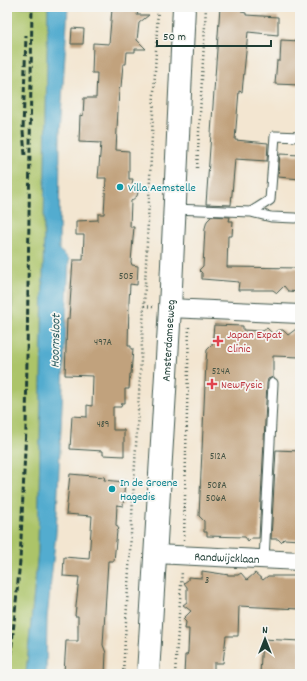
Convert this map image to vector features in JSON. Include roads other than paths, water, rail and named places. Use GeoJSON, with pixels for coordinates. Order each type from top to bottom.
{"type":"FeatureCollection","features":[{"type":"Feature","properties":{"kind":"main road","name":"Amsterdamseweg"},"geometry":{"type":"LineString","coordinates":[[148,674],[155,554],[180,308],[174,209],[184,7]]}},
{"type":"Feature","properties":{"kind":"street"},"geometry":{"type":"LineString","coordinates":[[180,308],[300,314]]}},
{"type":"Feature","properties":{"kind":"street","name":"Randwijcklaan"},"geometry":{"type":"LineString","coordinates":[[155,554],[300,561]]}},
{"type":"Feature","properties":{"kind":"lane"},"geometry":{"type":"LineString","coordinates":[[251,212],[270,200],[275,136],[300,137]]}},
{"type":"Feature","properties":{"kind":"lane"},"geometry":{"type":"LineString","coordinates":[[174,209],[251,212],[271,217],[295,218]]}},
{"type":"Feature","properties":{"kind":"lane"},"geometry":{"type":"LineString","coordinates":[[264,560],[273,383]]}},
{"type":"Feature","properties":{"kind":"water","name":"Hoornsloot"},"geometry":{"type":"Polygon","coordinates":[[[48,7],[68,7],[60,132],[59,250],[69,259],[56,533],[47,618],[46,674],[26,674],[38,551],[48,7]]]}},
{"type":"Feature","properties":{"kind":"railway"},"geometry":{"type":"LineString","coordinates":[[9,674],[20,561],[26,428],[32,7]]}},
{"type":"Feature","properties":{"kind":"railway"},"geometry":{"type":"LineString","coordinates":[[25,155],[23,131],[26,35]]}},
{"type":"Feature","properties":{"kind":"place","name":"Villa Aemstelle"},"geometry":{"type":"Point","coordinates":[120,187]}},
{"type":"Feature","properties":{"kind":"place","name":"Japan Expat Clinic"},"geometry":{"type":"Point","coordinates":[218,341]}},
{"type":"Feature","properties":{"kind":"place","name":"NewFysic"},"geometry":{"type":"Point","coordinates":[212,384]}},
{"type":"Feature","properties":{"kind":"place","name":"In de Groene Hagedis"},"geometry":{"type":"Point","coordinates":[112,489]}}]}
